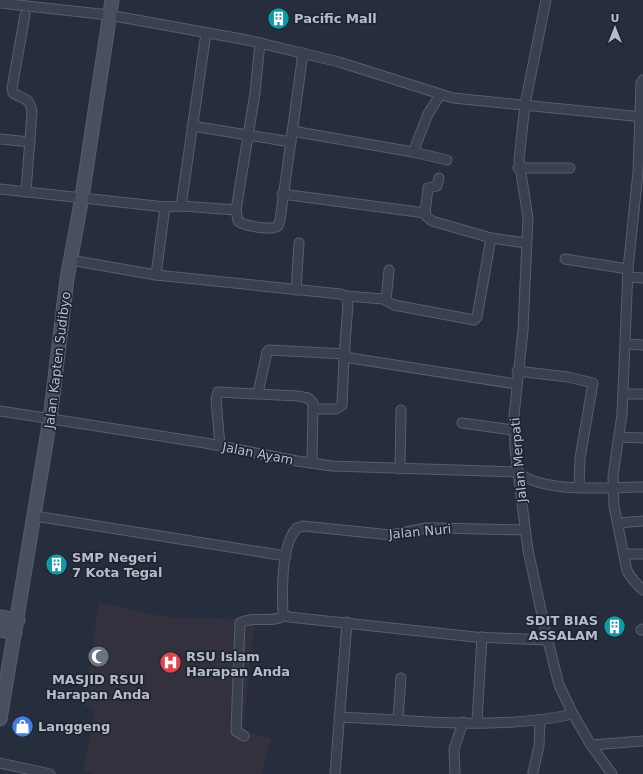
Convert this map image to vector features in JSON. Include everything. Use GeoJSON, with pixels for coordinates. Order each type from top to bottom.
{"type":"FeatureCollection","features":[{"type":"Feature","properties":{"kind":"main road","name":"Jalan Kapten Sudibyo"},"geometry":{"type":"LineString","coordinates":[[0,719],[50,420],[70,260],[82,197],[112,0]]}},
{"type":"Feature","properties":{"kind":"main road"},"geometry":{"type":"LineString","coordinates":[[0,617],[16,626]]}},
{"type":"Feature","properties":{"kind":"main road"},"geometry":{"type":"LineString","coordinates":[[0,630],[16,626]]}},
{"type":"Feature","properties":{"kind":"street","name":"Jalan Merpati"},"geometry":{"type":"LineString","coordinates":[[546,0],[525,104],[518,168],[527,205],[522,330],[517,371],[513,430],[525,530],[547,640],[560,686],[573,714],[591,745],[612,774]]}},
{"type":"Feature","properties":{"kind":"street"},"geometry":{"type":"LineString","coordinates":[[0,3],[109,16],[260,43],[339,62],[440,95],[467,101],[525,104],[642,117]]}},
{"type":"Feature","properties":{"kind":"street"},"geometry":{"type":"LineString","coordinates":[[24,15],[12,88],[13,93],[27,100],[31,105],[26,192]]}},
{"type":"Feature","properties":{"kind":"street"},"geometry":{"type":"LineString","coordinates":[[181,206],[206,33]]}},
{"type":"Feature","properties":{"kind":"street"},"geometry":{"type":"LineString","coordinates":[[260,43],[248,135],[236,210],[237,219],[241,224],[276,228],[280,220],[282,194],[291,142],[303,53]]}},
{"type":"Feature","properties":{"kind":"street"},"geometry":{"type":"LineString","coordinates":[[643,80],[641,83],[641,172],[638,214],[628,273],[623,394],[613,487],[614,506],[627,571],[643,590]]}},
{"type":"Feature","properties":{"kind":"street"},"geometry":{"type":"LineString","coordinates":[[413,152],[428,114],[440,95]]}},
{"type":"Feature","properties":{"kind":"street"},"geometry":{"type":"LineString","coordinates":[[192,126],[291,142]]}},
{"type":"Feature","properties":{"kind":"street"},"geometry":{"type":"LineString","coordinates":[[292,131],[413,152],[447,160]]}},
{"type":"Feature","properties":{"kind":"street"},"geometry":{"type":"LineString","coordinates":[[0,139],[30,142]]}},
{"type":"Feature","properties":{"kind":"street"},"geometry":{"type":"LineString","coordinates":[[518,168],[570,168]]}},
{"type":"Feature","properties":{"kind":"street"},"geometry":{"type":"LineString","coordinates":[[439,178],[437,186],[428,188],[425,213],[432,221],[491,238],[526,243]]}},
{"type":"Feature","properties":{"kind":"street"},"geometry":{"type":"LineString","coordinates":[[0,189],[165,207],[181,206],[236,210]]}},
{"type":"Feature","properties":{"kind":"street"},"geometry":{"type":"LineString","coordinates":[[282,194],[425,213]]}},
{"type":"Feature","properties":{"kind":"street"},"geometry":{"type":"LineString","coordinates":[[156,275],[165,207]]}},
{"type":"Feature","properties":{"kind":"street"},"geometry":{"type":"LineString","coordinates":[[70,260],[156,275],[386,300],[394,305],[475,320],[491,238]]}},
{"type":"Feature","properties":{"kind":"street"},"geometry":{"type":"LineString","coordinates":[[296,290],[299,243]]}},
{"type":"Feature","properties":{"kind":"street"},"geometry":{"type":"LineString","coordinates":[[565,259],[628,273],[643,278]]}},
{"type":"Feature","properties":{"kind":"street"},"geometry":{"type":"LineString","coordinates":[[386,300],[389,270]]}},
{"type":"Feature","properties":{"kind":"street"},"geometry":{"type":"LineString","coordinates":[[314,409],[336,409],[342,405],[348,304],[346,296]]}},
{"type":"Feature","properties":{"kind":"street"},"geometry":{"type":"LineString","coordinates":[[626,344],[643,346]]}},
{"type":"Feature","properties":{"kind":"street"},"geometry":{"type":"LineString","coordinates":[[258,393],[267,352],[269,350],[345,356],[516,384]]}},
{"type":"Feature","properties":{"kind":"street"},"geometry":{"type":"LineString","coordinates":[[517,371],[568,377],[593,383],[580,458],[579,487]]}},
{"type":"Feature","properties":{"kind":"street"},"geometry":{"type":"LineString","coordinates":[[220,446],[216,394],[223,392],[241,394],[258,393],[308,398],[312,400],[314,409],[312,463]]}},
{"type":"Feature","properties":{"kind":"street"},"geometry":{"type":"LineString","coordinates":[[623,394],[643,394]]}},
{"type":"Feature","properties":{"kind":"street"},"geometry":{"type":"LineString","coordinates":[[400,469],[401,410]]}},
{"type":"Feature","properties":{"kind":"street","name":"Jalan Ayam"},"geometry":{"type":"LineString","coordinates":[[0,411],[220,446],[332,466],[518,472]]}},
{"type":"Feature","properties":{"kind":"street"},"geometry":{"type":"LineString","coordinates":[[462,423],[513,430]]}},
{"type":"Feature","properties":{"kind":"street"},"geometry":{"type":"LineString","coordinates":[[618,437],[643,438]]}},
{"type":"Feature","properties":{"kind":"street"},"geometry":{"type":"LineString","coordinates":[[518,472],[530,480],[579,487],[599,489],[613,487],[643,487]]}},
{"type":"Feature","properties":{"kind":"street"},"geometry":{"type":"LineString","coordinates":[[35,516],[286,556]]}},
{"type":"Feature","properties":{"kind":"street"},"geometry":{"type":"LineString","coordinates":[[618,523],[643,521]]}},
{"type":"Feature","properties":{"kind":"street","name":"Jalan Nuri"},"geometry":{"type":"LineString","coordinates":[[284,616],[282,604],[286,556],[293,532],[297,528],[303,526],[391,535],[426,528],[525,530]]}},
{"type":"Feature","properties":{"kind":"street"},"geometry":{"type":"LineString","coordinates":[[624,554],[643,554]]}},
{"type":"Feature","properties":{"kind":"street"},"geometry":{"type":"LineString","coordinates":[[244,736],[236,731],[240,623],[246,621],[279,619],[284,616],[482,637],[547,640]]}},
{"type":"Feature","properties":{"kind":"street"},"geometry":{"type":"LineString","coordinates":[[334,774],[347,622]]}},
{"type":"Feature","properties":{"kind":"street"},"geometry":{"type":"LineString","coordinates":[[477,722],[482,637]]}},
{"type":"Feature","properties":{"kind":"street"},"geometry":{"type":"LineString","coordinates":[[398,719],[401,678]]}},
{"type":"Feature","properties":{"kind":"street"},"geometry":{"type":"LineString","coordinates":[[339,717],[516,723],[573,714]]}},
{"type":"Feature","properties":{"kind":"street"},"geometry":{"type":"LineString","coordinates":[[533,772],[539,746],[540,720]]}},
{"type":"Feature","properties":{"kind":"street"},"geometry":{"type":"LineString","coordinates":[[455,774],[454,749],[463,722]]}},
{"type":"Feature","properties":{"kind":"street"},"geometry":{"type":"LineString","coordinates":[[591,745],[643,741]]}},
{"type":"Feature","properties":{"kind":"street"},"geometry":{"type":"LineString","coordinates":[[0,762],[50,774]]}},
{"type":"Feature","properties":{"kind":"shaded area","name":"RSU Islam Harapan Anda"},"geometry":{"type":"Polygon","coordinates":[[[99,602],[165,617],[255,620],[243,730],[271,739],[261,774],[93,774],[83,771],[95,709],[84,706],[99,602]]]}},
{"type":"Feature","properties":{"kind":"place","name":"Pacific Mall"},"geometry":{"type":"Point","coordinates":[278,18]}},
{"type":"Feature","properties":{"kind":"place","name":"SMP Negeri 7 Kota Tegal"},"geometry":{"type":"Point","coordinates":[57,564]}},
{"type":"Feature","properties":{"kind":"place","name":"SDIT BIAS ASSALAM"},"geometry":{"type":"Point","coordinates":[614,627]}},
{"type":"Feature","properties":{"kind":"place","name":"MASJID RSUI Harapan Anda"},"geometry":{"type":"Point","coordinates":[98,657]}},
{"type":"Feature","properties":{"kind":"place","name":"RSU Islam Harapan Anda"},"geometry":{"type":"Point","coordinates":[170,663]}},
{"type":"Feature","properties":{"kind":"place","name":"Langgeng"},"geometry":{"type":"Point","coordinates":[23,726]}}]}
